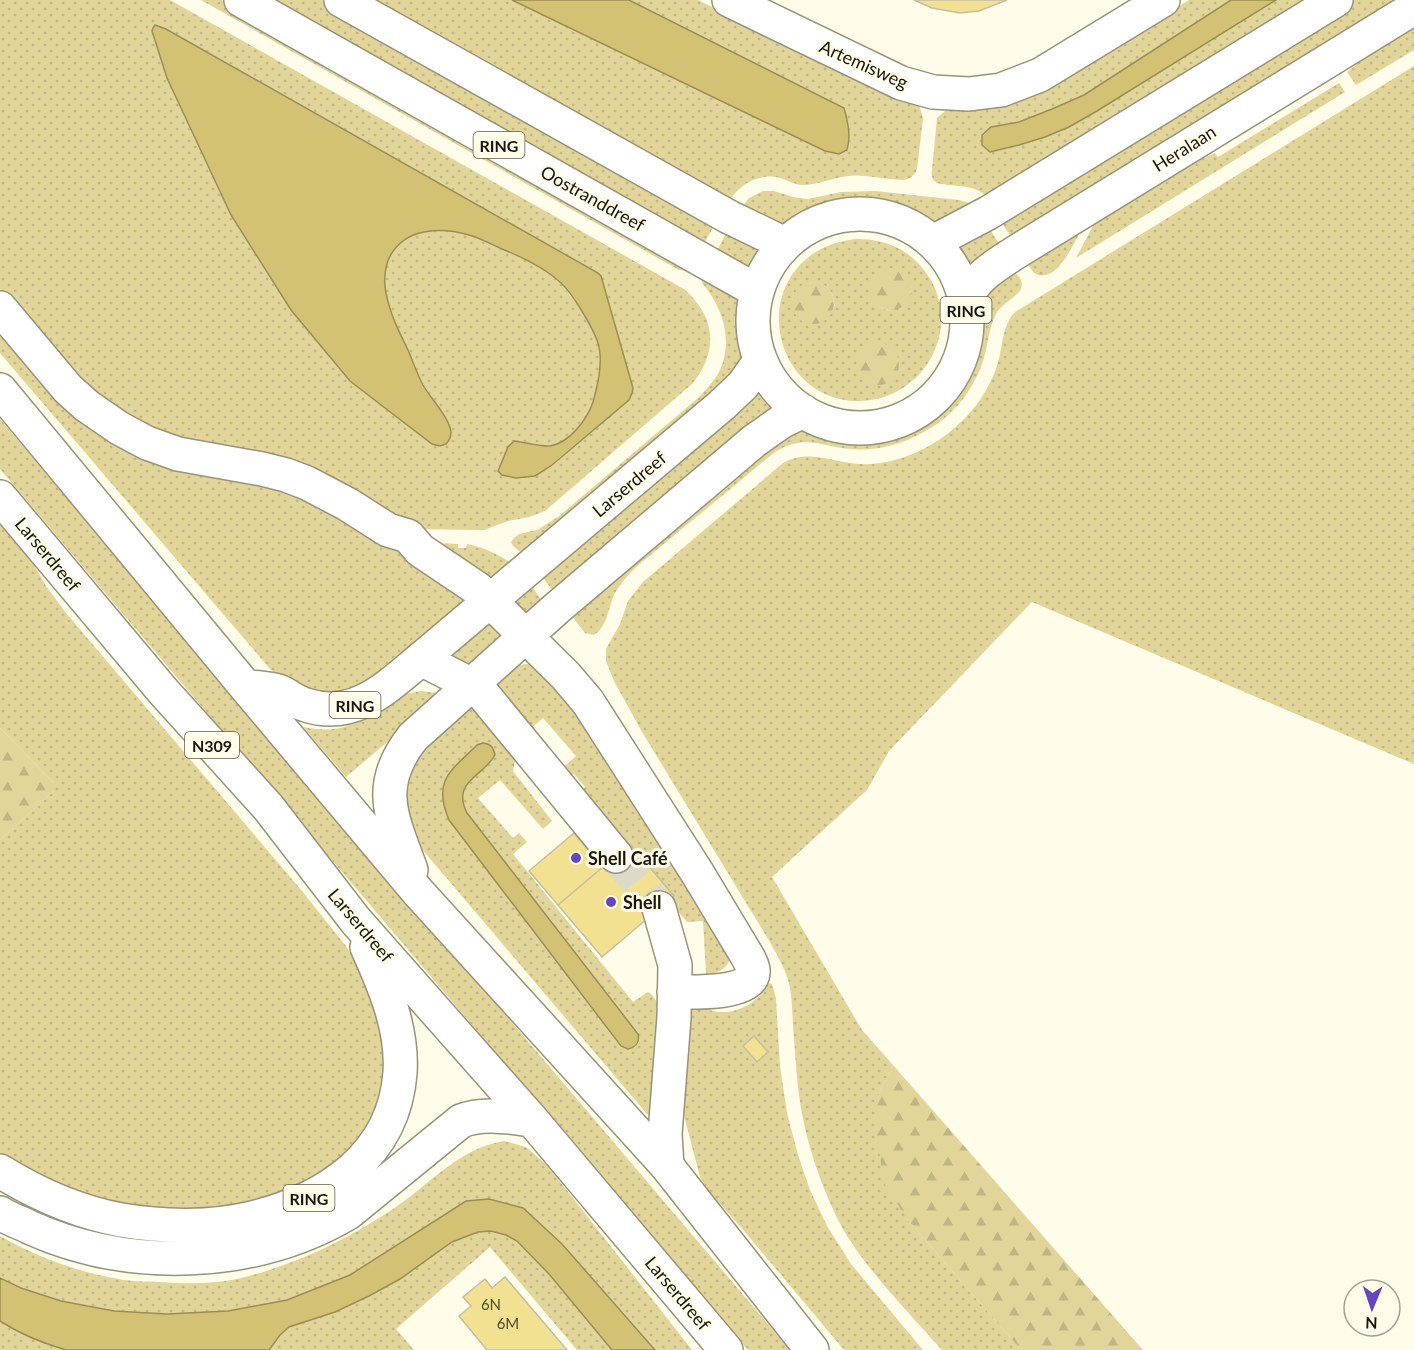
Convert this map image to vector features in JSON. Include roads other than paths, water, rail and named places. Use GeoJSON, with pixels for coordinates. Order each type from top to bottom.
{"type":"FeatureCollection","features":[{"type":"Feature","properties":{"kind":"main road","name":"Oostranddreef"},"geometry":{"type":"LineString","coordinates":[[241,0],[757,291]]}},
{"type":"Feature","properties":{"kind":"main road","name":"RING"},"geometry":{"type":"LineString","coordinates":[[341,0],[729,217],[785,244]]}},
{"type":"Feature","properties":{"kind":"main road","name":"Artemisweg"},"geometry":{"type":"LineString","coordinates":[[729,0],[902,83],[933,92],[969,94],[1001,90],[1041,75],[1163,0]]}},
{"type":"Feature","properties":{"kind":"main road"},"geometry":{"type":"LineString","coordinates":[[933,242],[988,213],[1336,0]]}},
{"type":"Feature","properties":{"kind":"main road","name":"Heralaan"},"geometry":{"type":"LineString","coordinates":[[965,300],[970,289],[986,272],[1013,254],[1414,8]]}},
{"type":"Feature","properties":{"kind":"main road","name":"RING"},"geometry":{"type":"LineString","coordinates":[[864,214],[885,217],[915,229],[933,242],[948,259],[958,278],[965,300],[967,324],[964,347],[956,370],[929,404],[911,415],[880,426],[856,428],[832,425],[802,411],[776,388],[760,361],[754,341],[753,315],[757,291],[769,265],[785,244],[818,222],[843,215],[864,214]]}},
{"type":"Feature","properties":{"kind":"main road"},"geometry":{"type":"LineString","coordinates":[[0,308],[73,393],[118,429],[178,454],[286,475],[347,504],[388,530],[408,536],[420,550],[478,589],[566,676],[588,702],[698,874],[753,968],[751,979],[735,988],[674,992]]}},
{"type":"Feature","properties":{"kind":"main road","name":"Larserdreef"},"geometry":{"type":"LineString","coordinates":[[421,659],[722,405],[742,385],[760,361]]}},
{"type":"Feature","properties":{"kind":"main road"},"geometry":{"type":"LineString","coordinates":[[0,390],[418,892],[667,1166],[812,1350]]}},
{"type":"Feature","properties":{"kind":"main road"},"geometry":{"type":"LineString","coordinates":[[418,892],[392,816],[389,798],[395,764],[413,737],[557,608],[754,441],[781,422],[802,411]]}},
{"type":"Feature","properties":{"kind":"main road","name":"Larserdreef"},"geometry":{"type":"LineString","coordinates":[[0,497],[163,691],[268,807],[356,921],[532,1120],[726,1350]]}},
{"type":"Feature","properties":{"kind":"main road","name":"RING"},"geometry":{"type":"LineString","coordinates":[[245,686],[280,691],[308,706],[324,709],[346,707],[372,697],[421,659]]}},
{"type":"Feature","properties":{"kind":"main road"},"geometry":{"type":"LineString","coordinates":[[421,659],[472,685],[482,693],[616,856]]}},
{"type":"Feature","properties":{"kind":"main road"},"geometry":{"type":"LineString","coordinates":[[659,908],[675,964],[665,1134],[667,1166]]}},
{"type":"Feature","properties":{"kind":"main road","name":"RING"},"geometry":{"type":"LineString","coordinates":[[0,1171],[33,1190],[93,1213],[122,1220],[186,1225],[219,1224],[276,1212],[300,1203],[345,1177],[378,1141],[390,1118],[400,1073],[397,1026],[382,980],[356,921]]}},
{"type":"Feature","properties":{"kind":"main road","name":"RING"},"geometry":{"type":"LineString","coordinates":[[0,1213],[45,1234],[87,1248],[115,1254],[181,1258],[248,1251],[310,1232],[348,1213],[461,1121],[484,1116],[507,1116],[532,1120]]}},
{"type":"Feature","properties":{"kind":"tunnel"},"geometry":{"type":"LineString","coordinates":[[616,856],[659,908]]}},
{"type":"Feature","properties":{"kind":"place","name":"Shell Café"},"geometry":{"type":"Point","coordinates":[576,858]}},
{"type":"Feature","properties":{"kind":"place","name":"Shell"},"geometry":{"type":"Point","coordinates":[611,902]}}]}
